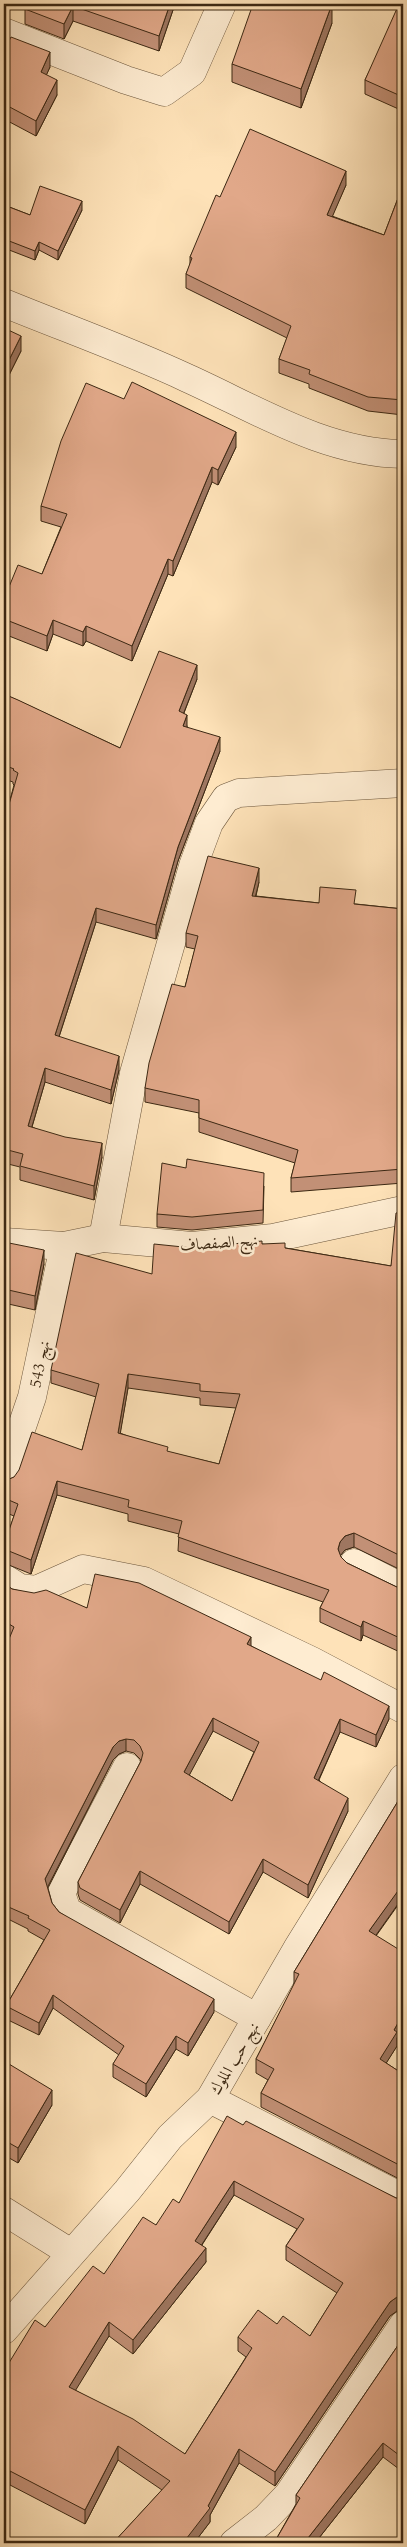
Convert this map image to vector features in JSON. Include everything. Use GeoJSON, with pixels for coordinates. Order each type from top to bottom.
{"type":"FeatureCollection","features":[{"type":"Feature","properties":{"kind":"street"},"geometry":{"type":"LineString","coordinates":[[4,32],[126,80],[164,92],[192,72],[222,4]]}},
{"type":"Feature","properties":{"kind":"street"},"geometry":{"type":"LineString","coordinates":[[4,304],[185,377],[319,438],[355,448],[403,454]]}},
{"type":"Feature","properties":{"kind":"street"},"geometry":{"type":"LineString","coordinates":[[103,1238],[134,1073],[193,866],[209,823],[226,798],[239,794],[403,783]]}},
{"type":"Feature","properties":{"kind":"street","name":"نهج الصفصاف"},"geometry":{"type":"LineString","coordinates":[[4,1242],[64,1246],[103,1238],[192,1246],[273,1238],[403,1210]]}},
{"type":"Feature","properties":{"kind":"street","name":"نهج 543"},"geometry":{"type":"LineString","coordinates":[[4,1479],[32,1397],[64,1246]]}},
{"type":"Feature","properties":{"kind":"street"},"geometry":{"type":"LineString","coordinates":[[354,1563],[403,1588]]}},
{"type":"Feature","properties":{"kind":"street"},"geometry":{"type":"LineString","coordinates":[[4,1578],[20,1588],[36,1590],[83,1569],[144,1581],[304,1657],[403,1709]]}},
{"type":"Feature","properties":{"kind":"street"},"geometry":{"type":"LineString","coordinates":[[127,1767],[61,1892],[67,1911],[258,2018]]}},
{"type":"Feature","properties":{"kind":"street","name":"نهج حب الملوك"},"geometry":{"type":"LineString","coordinates":[[4,2330],[70,2253],[127,2192],[170,2137],[210,2099],[297,1949],[403,1778]]}},
{"type":"Feature","properties":{"kind":"street"},"geometry":{"type":"LineString","coordinates":[[210,2099],[403,2198]]}},
{"type":"Feature","properties":{"kind":"street"},"geometry":{"type":"LineString","coordinates":[[4,2211],[70,2253]]}},
{"type":"Feature","properties":{"kind":"street"},"geometry":{"type":"LineString","coordinates":[[234,2543],[266,2518],[288,2495],[403,2325]]}},
{"type":"Feature","properties":{"kind":"building"},"geometry":{"type":"Polygon","coordinates":[[[28,4],[170,4],[159,36],[73,6],[64,24],[25,9],[28,4]]]}},
{"type":"Feature","properties":{"kind":"building"},"geometry":{"type":"Polygon","coordinates":[[[253,4],[332,4],[301,89],[232,64],[253,4]]]}},
{"type":"Feature","properties":{"kind":"building"},"geometry":{"type":"Polygon","coordinates":[[[399,4],[403,4],[403,97],[365,80],[399,4]]]}},
{"type":"Feature","properties":{"kind":"building"},"geometry":{"type":"Polygon","coordinates":[[[11,37],[50,52],[41,72],[57,80],[36,121],[4,104],[4,50],[11,37]]]}},
{"type":"Feature","properties":{"kind":"building"},"geometry":{"type":"Polygon","coordinates":[[[250,129],[346,171],[327,215],[384,235],[403,185],[403,400],[368,397],[309,374],[310,370],[279,359],[291,326],[186,274],[192,258],[190,257],[216,195],[220,197],[250,129]]]}},
{"type":"Feature","properties":{"kind":"building"},"geometry":{"type":"Polygon","coordinates":[[[40,186],[82,201],[58,251],[39,242],[35,251],[4,239],[4,205],[30,215],[40,186]]]}},
{"type":"Feature","properties":{"kind":"building"},"geometry":{"type":"Polygon","coordinates":[[[4,328],[21,336],[8,362],[4,360],[4,328]]]}},
{"type":"Feature","properties":{"kind":"building"},"geometry":{"type":"Polygon","coordinates":[[[132,382],[236,432],[218,470],[212,467],[173,561],[168,559],[132,646],[86,626],[83,632],[53,620],[47,636],[4,619],[4,599],[18,565],[42,574],[67,514],[41,506],[61,441],[86,383],[124,399],[132,382]]]}},
{"type":"Feature","properties":{"kind":"building"},"geometry":{"type":"Polygon","coordinates":[[[159,651],[197,665],[179,711],[187,715],[183,726],[220,737],[178,847],[156,925],[96,908],[55,1035],[119,1056],[111,1090],[45,1068],[28,1126],[65,1137],[102,1143],[94,1186],[20,1166],[23,1154],[4,1149],[4,822],[18,773],[4,765],[4,694],[120,748],[159,651]]]}},
{"type":"Feature","properties":{"kind":"building"},"geometry":{"type":"Polygon","coordinates":[[[208,856],[259,868],[252,896],[319,903],[320,887],[356,890],[354,904],[403,909],[403,1169],[291,1178],[298,1150],[199,1118],[199,1100],[145,1088],[149,1063],[172,984],[185,987],[198,936],[186,933],[208,856]]]}},
{"type":"Feature","properties":{"kind":"building"},"geometry":{"type":"Polygon","coordinates":[[[187,1159],[264,1173],[263,1210],[192,1217],[157,1214],[162,1163],[186,1168],[187,1159]]]}},
{"type":"Feature","properties":{"kind":"building"},"geometry":{"type":"Polygon","coordinates":[[[403,1212],[403,1557],[354,1533],[345,1536],[340,1542],[338,1549],[341,1557],[347,1563],[403,1590],[402,1639],[363,1621],[361,1627],[320,1608],[329,1590],[178,1537],[182,1521],[128,1507],[129,1500],[57,1481],[31,1560],[4,1549],[18,1504],[4,1498],[4,1480],[14,1477],[19,1470],[32,1432],[82,1450],[99,1384],[51,1370],[76,1253],[152,1274],[154,1244],[193,1248],[262,1241],[262,1244],[285,1243],[285,1248],[391,1266],[396,1213],[403,1212]],[[128,1374],[118,1433],[168,1447],[167,1451],[219,1464],[240,1394],[200,1391],[200,1384],[128,1374]]]}},
{"type":"Feature","properties":{"kind":"building"},"geometry":{"type":"Polygon","coordinates":[[[4,1242],[44,1250],[35,1296],[4,1289],[4,1242]]]}},
{"type":"Feature","properties":{"kind":"building"},"geometry":{"type":"Polygon","coordinates":[[[4,1356],[9,1357],[4,1381],[4,1356]]]}},
{"type":"Feature","properties":{"kind":"building"},"geometry":{"type":"Polygon","coordinates":[[[95,1574],[139,1583],[251,1637],[247,1644],[321,1680],[324,1672],[389,1706],[376,1735],[340,1719],[314,1778],[348,1798],[308,1885],[263,1859],[229,1922],[140,1871],[120,1910],[80,1888],[78,1882],[141,1761],[143,1753],[140,1746],[134,1740],[126,1739],[119,1741],[113,1747],[45,1879],[52,1903],[59,1912],[214,1999],[188,2043],[176,2036],[146,2084],[113,2064],[124,2046],[53,1995],[39,2023],[6,2006],[50,1930],[28,1918],[29,1916],[4,1905],[4,1651],[14,1627],[4,1621],[4,1583],[12,1589],[34,1593],[46,1590],[87,1608],[95,1574]],[[213,1718],[184,1772],[232,1801],[259,1742],[213,1718]]]}},
{"type":"Feature","properties":{"kind":"building"},"geometry":{"type":"Polygon","coordinates":[[[403,1793],[403,1884],[369,1931],[403,1952],[403,2014],[394,2030],[397,2032],[380,2059],[403,2074],[403,2167],[261,2093],[274,2069],[256,2059],[299,1974],[294,1972],[403,1793]]]}},
{"type":"Feature","properties":{"kind":"building"},"geometry":{"type":"Polygon","coordinates":[[[4,2061],[52,2090],[18,2148],[4,2140],[4,2092],[6,2089],[4,2088],[4,2061]]]}},
{"type":"Feature","properties":{"kind":"building"},"geometry":{"type":"Polygon","coordinates":[[[227,2116],[243,2125],[246,2121],[396,2198],[403,2199],[403,2296],[397,2297],[390,2302],[275,2472],[239,2449],[208,2506],[210,2508],[183,2543],[113,2543],[170,2481],[118,2446],[85,2510],[10,2471],[4,2482],[4,2371],[35,2320],[45,2327],[93,2266],[104,2274],[143,2217],[156,2225],[173,2199],[179,2203],[227,2116]],[[234,2181],[195,2241],[206,2248],[133,2340],[109,2322],[69,2387],[133,2419],[185,2454],[252,2348],[238,2337],[258,2310],[277,2324],[283,2316],[310,2336],[343,2283],[286,2246],[304,2219],[234,2181]]]}},
{"type":"Feature","properties":{"kind":"building"},"geometry":{"type":"Polygon","coordinates":[[[403,2338],[403,2458],[383,2443],[304,2543],[274,2543],[300,2498],[296,2495],[403,2338]]]}}]}
